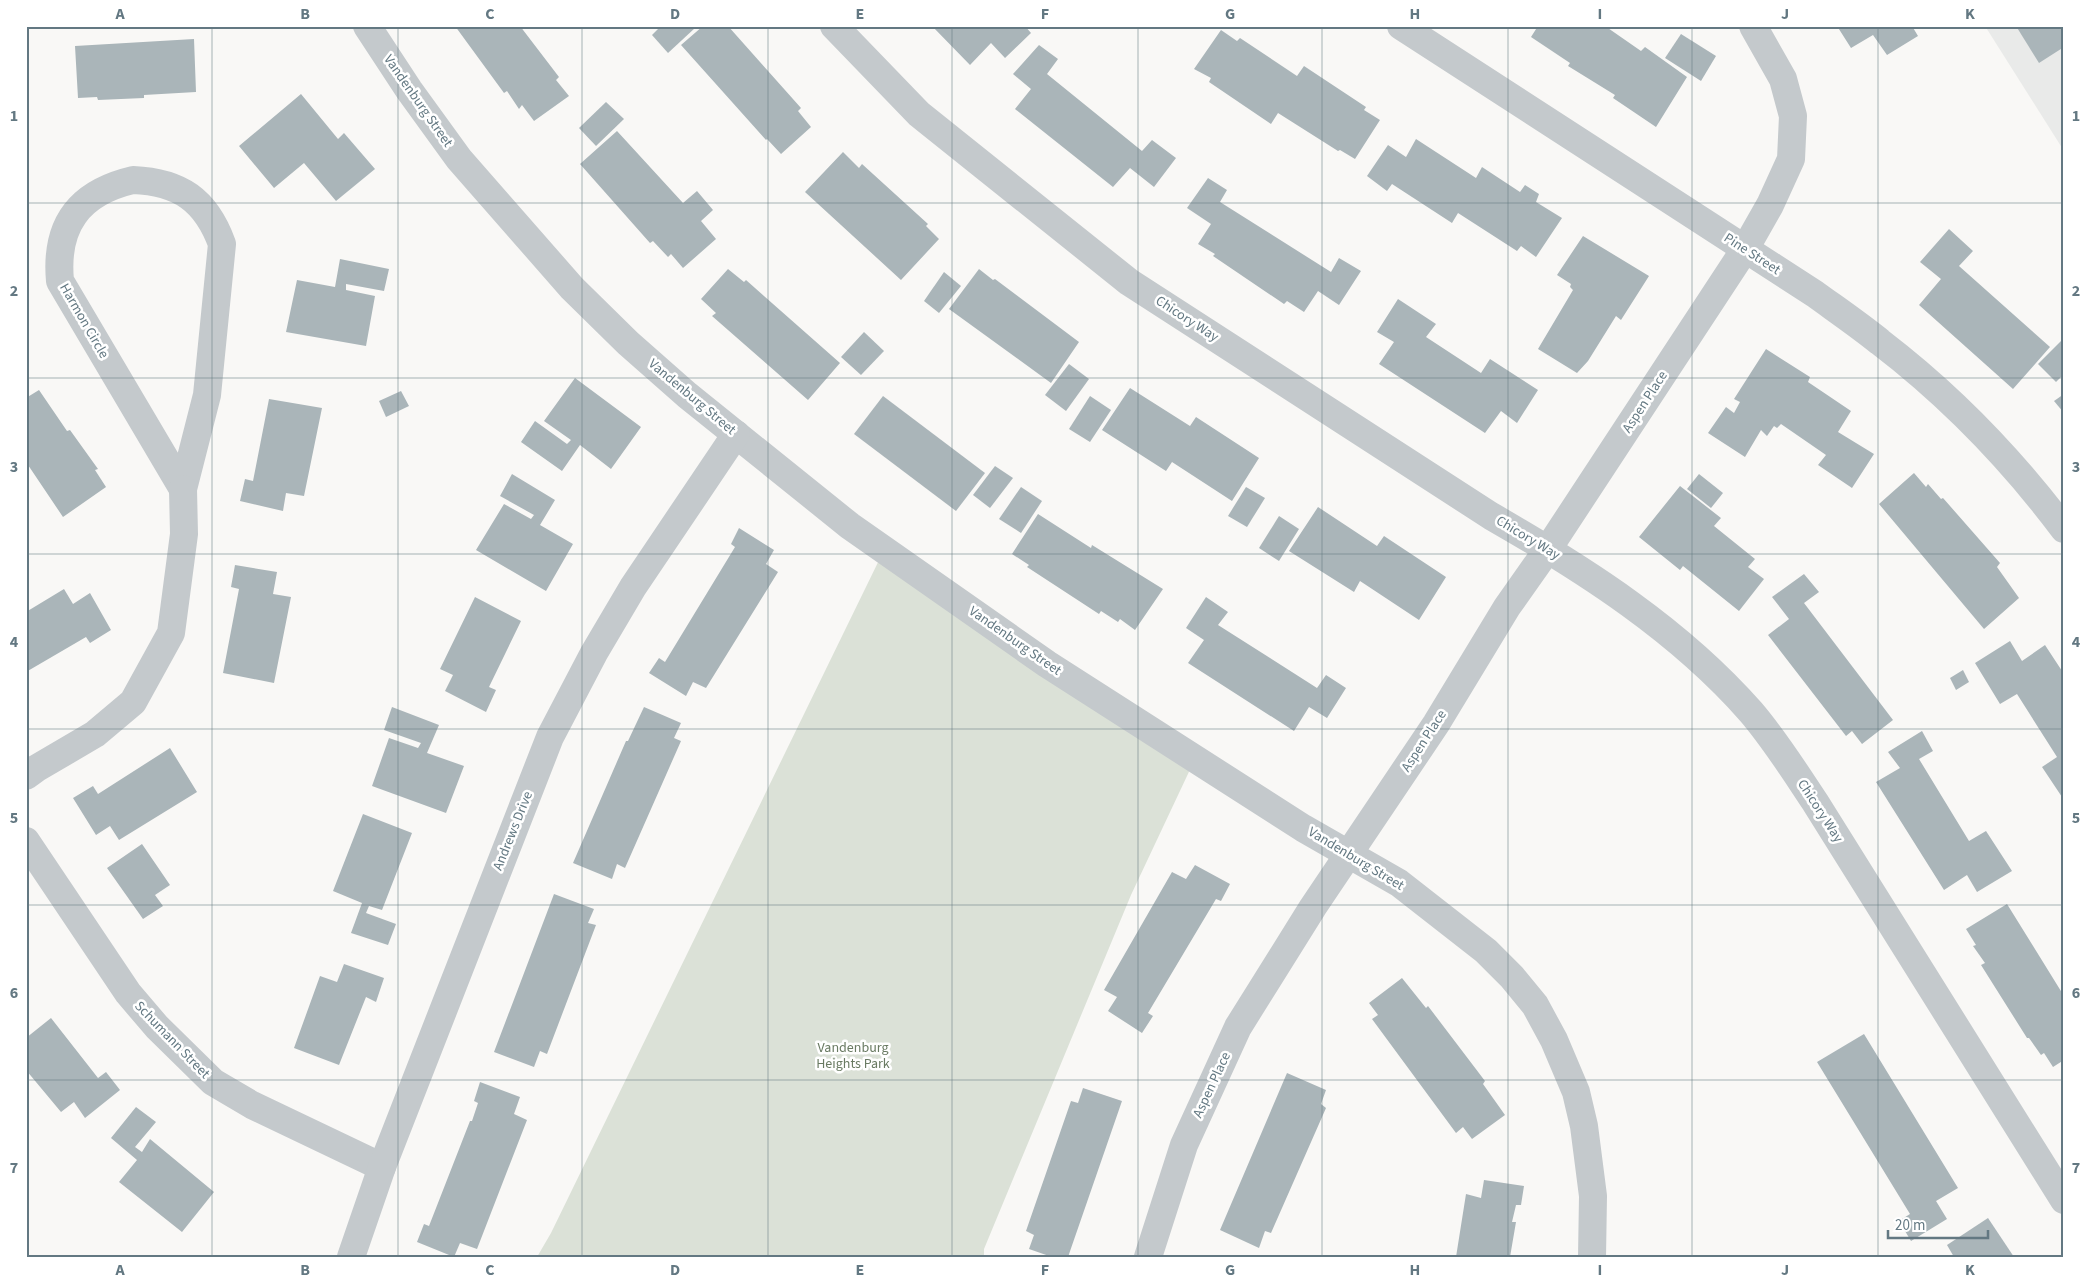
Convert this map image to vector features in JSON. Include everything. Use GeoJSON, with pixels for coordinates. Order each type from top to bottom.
{"type":"FeatureCollection","features":[{"type":"Feature","properties":{"kind":"street","name":"Vandenburg Street"},"geometry":{"type":"LineString","coordinates":[[367,26],[409,90],[459,159],[572,288],[628,343],[736,434],[850,526],[1047,664],[1349,855],[1399,883],[1486,951],[1512,976],[1534,1005],[1554,1040],[1576,1092],[1584,1126],[1593,1196],[1592,1257]]}},
{"type":"Feature","properties":{"kind":"street","name":"Chicory Way"},"geometry":{"type":"LineString","coordinates":[[834,26],[919,114],[1129,282],[1483,511],[1548,549],[1637,608],[1704,665],[1751,712],[1783,754],[2064,1200]]}},
{"type":"Feature","properties":{"kind":"street","name":"Pine Street"},"geometry":{"type":"LineString","coordinates":[[1402,26],[1816,294],[1881,342],[1924,379],[1979,432],[2033,488],[2064,529]]}},
{"type":"Feature","properties":{"kind":"street","name":"Aspen Place"},"geometry":{"type":"LineString","coordinates":[[1148,1257],[1184,1145],[1238,1027],[1312,907],[1436,724],[1507,607],[1548,549],[1745,249],[1770,205],[1791,159],[1793,116],[1783,79],[1753,26]]}},
{"type":"Feature","properties":{"kind":"street","name":"Harmon Circle"},"geometry":{"type":"LineString","coordinates":[[26,776],[95,734],[132,702],[171,633],[184,534],[183,489],[207,395],[222,244],[215,225],[204,209],[189,196],[172,186],[153,181],[133,180],[113,185],[98,192],[84,203],[73,216],[60,247],[60,282],[183,489]]}},
{"type":"Feature","properties":{"kind":"street","name":"Andrews Drive"},"geometry":{"type":"LineString","coordinates":[[351,1257],[382,1167],[550,737],[594,653],[628,595],[736,434]]}},
{"type":"Feature","properties":{"kind":"street","name":"Schumann Street"},"geometry":{"type":"LineString","coordinates":[[26,841],[128,993],[157,1027],[213,1082],[252,1105],[382,1167]]}},
{"type":"Feature","properties":{"kind":"shaded area"},"geometry":{"type":"Polygon","coordinates":[[[1985,26],[2064,26],[2064,151],[1985,26]]]}},
{"type":"Feature","properties":{"kind":"green space","name":"Vandenburg Heights Park"},"geometry":{"type":"Polygon","coordinates":[[[884,550],[1195,759],[1131,895],[984,1249],[984,1257],[537,1257],[551,1233],[884,550]]]}},
{"type":"Feature","properties":{"kind":"building"},"geometry":{"type":"Polygon","coordinates":[[[455,26],[520,26],[559,77],[556,80],[569,96],[534,121],[522,105],[519,109],[507,91],[504,93],[455,26]]]}},
{"type":"Feature","properties":{"kind":"building"},"geometry":{"type":"Polygon","coordinates":[[[661,26],[694,26],[695,28],[668,53],[652,35],[661,26]]]}},
{"type":"Feature","properties":{"kind":"building"},"geometry":{"type":"Polygon","coordinates":[[[703,26],[728,26],[801,108],[798,111],[811,127],[781,154],[766,140],[681,45],[703,26]]]}},
{"type":"Feature","properties":{"kind":"building"},"geometry":{"type":"Polygon","coordinates":[[[932,26],[1003,26],[1005,28],[1006,26],[1025,26],[1031,33],[1005,58],[991,43],[970,65],[932,26]]]}},
{"type":"Feature","properties":{"kind":"building"},"geometry":{"type":"Polygon","coordinates":[[[1538,26],[1605,26],[1641,51],[1645,47],[1687,77],[1656,127],[1613,98],[1615,95],[1568,66],[1570,63],[1531,37],[1538,26]]]}},
{"type":"Feature","properties":{"kind":"building"},"geometry":{"type":"Polygon","coordinates":[[[1837,26],[1912,26],[1918,36],[1887,55],[1873,35],[1851,48],[1837,26]]]}},
{"type":"Feature","properties":{"kind":"building"},"geometry":{"type":"Polygon","coordinates":[[[2016,26],[2064,26],[2064,47],[2039,63],[2016,26]]]}},
{"type":"Feature","properties":{"kind":"building"},"geometry":{"type":"Polygon","coordinates":[[[1221,30],[1237,41],[1240,38],[1297,76],[1304,66],[1366,107],[1364,110],[1380,120],[1355,159],[1340,150],[1338,151],[1278,113],[1271,124],[1209,82],[1211,78],[1194,69],[1221,30]]]}},
{"type":"Feature","properties":{"kind":"building"},"geometry":{"type":"Polygon","coordinates":[[[1681,34],[1716,56],[1701,81],[1665,58],[1681,34]]]}},
{"type":"Feature","properties":{"kind":"building"},"geometry":{"type":"Polygon","coordinates":[[[194,39],[196,92],[144,95],[144,98],[98,100],[97,97],[78,98],[75,46],[194,39]]]}},
{"type":"Feature","properties":{"kind":"building"},"geometry":{"type":"Polygon","coordinates":[[[1039,45],[1058,59],[1047,74],[1142,151],[1152,140],[1176,158],[1154,187],[1130,168],[1113,187],[1015,109],[1031,89],[1013,74],[1039,45]]]}},
{"type":"Feature","properties":{"kind":"building"},"geometry":{"type":"Polygon","coordinates":[[[301,94],[338,139],[344,133],[375,169],[336,201],[304,163],[274,188],[239,146],[301,94]]]}},
{"type":"Feature","properties":{"kind":"building"},"geometry":{"type":"Polygon","coordinates":[[[606,102],[624,119],[596,146],[579,128],[606,102]]]}},
{"type":"Feature","properties":{"kind":"building"},"geometry":{"type":"Polygon","coordinates":[[[617,131],[683,203],[697,191],[713,210],[701,221],[716,239],[683,268],[671,254],[668,257],[653,241],[650,243],[580,164],[617,131]]]}},
{"type":"Feature","properties":{"kind":"building"},"geometry":{"type":"Polygon","coordinates":[[[1416,139],[1476,178],[1482,167],[1520,192],[1525,185],[1539,194],[1536,202],[1562,218],[1536,257],[1521,246],[1517,251],[1458,213],[1452,223],[1392,184],[1387,191],[1367,176],[1388,145],[1406,157],[1416,139]]]}},
{"type":"Feature","properties":{"kind":"building"},"geometry":{"type":"Polygon","coordinates":[[[843,152],[859,168],[862,164],[928,224],[926,226],[939,239],[901,280],[805,192],[843,152]]]}},
{"type":"Feature","properties":{"kind":"building"},"geometry":{"type":"Polygon","coordinates":[[[1208,178],[1227,190],[1220,202],[1331,272],[1339,258],[1361,271],[1339,305],[1318,291],[1304,312],[1287,301],[1284,304],[1213,256],[1215,254],[1198,244],[1211,224],[1187,208],[1208,178]]]}},
{"type":"Feature","properties":{"kind":"building"},"geometry":{"type":"Polygon","coordinates":[[[1949,229],[1973,251],[1959,266],[2050,347],[2013,389],[1919,305],[1941,279],[1920,262],[1949,229]]]}},
{"type":"Feature","properties":{"kind":"building"},"geometry":{"type":"Polygon","coordinates":[[[1583,236],[1649,276],[1621,320],[1616,316],[1588,361],[1577,373],[1538,349],[1573,290],[1570,287],[1571,284],[1557,275],[1583,236]]]}},
{"type":"Feature","properties":{"kind":"building"},"geometry":{"type":"Polygon","coordinates":[[[340,259],[389,269],[384,291],[346,284],[346,290],[375,296],[366,346],[286,332],[297,280],[335,287],[340,259]]]}},
{"type":"Feature","properties":{"kind":"building"},"geometry":{"type":"Polygon","coordinates":[[[728,269],[744,282],[746,280],[840,363],[808,400],[712,316],[716,313],[701,299],[728,269]]]}},
{"type":"Feature","properties":{"kind":"building"},"geometry":{"type":"Polygon","coordinates":[[[979,269],[1079,342],[1051,383],[949,309],[979,269]]]}},
{"type":"Feature","properties":{"kind":"building"},"geometry":{"type":"Polygon","coordinates":[[[944,272],[961,286],[939,313],[924,301],[944,272]]]}},
{"type":"Feature","properties":{"kind":"building"},"geometry":{"type":"Polygon","coordinates":[[[1398,299],[1436,324],[1426,337],[1481,373],[1490,359],[1538,390],[1517,423],[1501,411],[1485,433],[1379,364],[1394,342],[1377,332],[1398,299]]]}},
{"type":"Feature","properties":{"kind":"building"},"geometry":{"type":"Polygon","coordinates":[[[864,332],[884,351],[861,375],[841,357],[864,332]]]}},
{"type":"Feature","properties":{"kind":"building"},"geometry":{"type":"Polygon","coordinates":[[[2061,341],[2064,343],[2064,374],[2056,382],[2038,364],[2061,341]]]}},
{"type":"Feature","properties":{"kind":"building"},"geometry":{"type":"Polygon","coordinates":[[[1766,349],[1810,377],[1808,382],[1851,411],[1838,432],[1874,454],[1852,488],[1818,465],[1826,455],[1781,424],[1777,428],[1774,426],[1767,436],[1761,430],[1745,457],[1708,433],[1726,407],[1734,413],[1740,402],[1734,399],[1766,349]]]}},
{"type":"Feature","properties":{"kind":"building"},"geometry":{"type":"Polygon","coordinates":[[[1069,364],[1089,379],[1066,411],[1045,395],[1069,364]]]}},
{"type":"Feature","properties":{"kind":"building"},"geometry":{"type":"Polygon","coordinates":[[[575,378],[641,427],[611,469],[580,445],[562,471],[521,442],[535,421],[567,444],[571,440],[544,421],[575,378]]]}},
{"type":"Feature","properties":{"kind":"building"},"geometry":{"type":"Polygon","coordinates":[[[1130,388],[1190,426],[1196,417],[1259,458],[1232,501],[1172,462],[1166,471],[1102,430],[1130,388]]]}},
{"type":"Feature","properties":{"kind":"building"},"geometry":{"type":"Polygon","coordinates":[[[39,390],[67,431],[70,430],[98,469],[95,470],[106,487],[63,517],[26,462],[26,398],[39,390]]]}},
{"type":"Feature","properties":{"kind":"building"},"geometry":{"type":"Polygon","coordinates":[[[401,391],[409,406],[386,417],[379,401],[401,391]]]}},
{"type":"Feature","properties":{"kind":"building"},"geometry":{"type":"Polygon","coordinates":[[[2064,394],[2064,413],[2054,401],[2064,394]]]}},
{"type":"Feature","properties":{"kind":"building"},"geometry":{"type":"Polygon","coordinates":[[[883,396],[985,473],[956,511],[854,434],[883,396]]]}},
{"type":"Feature","properties":{"kind":"building"},"geometry":{"type":"Polygon","coordinates":[[[1090,396],[1111,410],[1090,442],[1069,429],[1090,396]]]}},
{"type":"Feature","properties":{"kind":"building"},"geometry":{"type":"Polygon","coordinates":[[[269,399],[322,408],[304,496],[286,493],[283,511],[240,501],[245,479],[253,481],[269,399]]]}},
{"type":"Feature","properties":{"kind":"building"},"geometry":{"type":"Polygon","coordinates":[[[995,466],[1013,478],[990,508],[973,495],[995,466]]]}},
{"type":"Feature","properties":{"kind":"building"},"geometry":{"type":"Polygon","coordinates":[[[1914,473],[1926,487],[1928,484],[1941,499],[1943,498],[2000,563],[1997,567],[2019,598],[1984,629],[1879,504],[1914,473]]]}},
{"type":"Feature","properties":{"kind":"building"},"geometry":{"type":"Polygon","coordinates":[[[512,474],[555,500],[540,525],[573,544],[546,591],[476,550],[504,504],[531,519],[534,515],[500,496],[512,474]]]}},
{"type":"Feature","properties":{"kind":"building"},"geometry":{"type":"Polygon","coordinates":[[[1699,474],[1723,493],[1711,508],[1687,489],[1699,474]]]}},
{"type":"Feature","properties":{"kind":"building"},"geometry":{"type":"Polygon","coordinates":[[[1680,486],[1721,518],[1714,526],[1755,559],[1748,567],[1764,579],[1739,611],[1683,566],[1680,570],[1639,537],[1680,486]]]}},
{"type":"Feature","properties":{"kind":"building"},"geometry":{"type":"Polygon","coordinates":[[[1021,487],[1042,501],[1021,533],[999,519],[1021,487]]]}},
{"type":"Feature","properties":{"kind":"building"},"geometry":{"type":"Polygon","coordinates":[[[1246,487],[1265,498],[1247,527],[1228,516],[1246,487]]]}},
{"type":"Feature","properties":{"kind":"building"},"geometry":{"type":"Polygon","coordinates":[[[1318,507],[1377,546],[1384,536],[1446,577],[1419,620],[1360,581],[1354,592],[1289,551],[1318,507]]]}},
{"type":"Feature","properties":{"kind":"building"},"geometry":{"type":"Polygon","coordinates":[[[1038,514],[1091,548],[1092,545],[1163,589],[1135,630],[1120,619],[1118,622],[1101,611],[1099,614],[1027,567],[1029,565],[1012,554],[1038,514]]]}},
{"type":"Feature","properties":{"kind":"building"},"geometry":{"type":"Polygon","coordinates":[[[1279,516],[1299,529],[1279,561],[1259,548],[1279,516]]]}},
{"type":"Feature","properties":{"kind":"building"},"geometry":{"type":"Polygon","coordinates":[[[739,528],[774,550],[766,564],[778,572],[706,688],[693,682],[686,696],[649,673],[659,658],[665,662],[735,547],[731,544],[739,528]]]}},
{"type":"Feature","properties":{"kind":"building"},"geometry":{"type":"Polygon","coordinates":[[[235,565],[277,572],[273,594],[291,597],[274,683],[223,673],[239,589],[231,587],[235,565]]]}},
{"type":"Feature","properties":{"kind":"building"},"geometry":{"type":"Polygon","coordinates":[[[1804,574],[1819,592],[1804,603],[1893,720],[1862,744],[1852,731],[1846,736],[1768,635],[1789,619],[1772,597],[1804,574]]]}},
{"type":"Feature","properties":{"kind":"building"},"geometry":{"type":"Polygon","coordinates":[[[64,589],[73,604],[90,593],[111,630],[90,643],[86,637],[26,672],[26,612],[64,589]]]}},
{"type":"Feature","properties":{"kind":"building"},"geometry":{"type":"Polygon","coordinates":[[[475,597],[521,621],[489,687],[496,690],[486,712],[445,691],[453,675],[440,669],[475,597]]]}},
{"type":"Feature","properties":{"kind":"building"},"geometry":{"type":"Polygon","coordinates":[[[1206,597],[1228,612],[1218,625],[1317,688],[1326,675],[1346,688],[1327,718],[1309,707],[1294,731],[1188,663],[1204,640],[1186,628],[1206,597]]]}},
{"type":"Feature","properties":{"kind":"building"},"geometry":{"type":"Polygon","coordinates":[[[2010,641],[2022,661],[2045,645],[2064,674],[2064,800],[2042,767],[2057,757],[2017,694],[2000,704],[1975,663],[2010,641]]]}},
{"type":"Feature","properties":{"kind":"building"},"geometry":{"type":"Polygon","coordinates":[[[1963,670],[1969,682],[1956,690],[1950,678],[1963,670]]]}},
{"type":"Feature","properties":{"kind":"building"},"geometry":{"type":"Polygon","coordinates":[[[392,707],[439,725],[427,753],[464,766],[446,813],[372,786],[389,738],[418,748],[421,743],[384,730],[392,707]]]}},
{"type":"Feature","properties":{"kind":"building"},"geometry":{"type":"Polygon","coordinates":[[[644,707],[681,723],[674,738],[681,741],[625,868],[617,864],[612,879],[573,863],[626,741],[628,741],[644,707]]]}},
{"type":"Feature","properties":{"kind":"building"},"geometry":{"type":"Polygon","coordinates":[[[1922,731],[1933,751],[1919,759],[1969,841],[1986,831],[2012,871],[1977,892],[1967,875],[1944,890],[1876,782],[1900,768],[1888,752],[1922,731]]]}},
{"type":"Feature","properties":{"kind":"building"},"geometry":{"type":"Polygon","coordinates":[[[170,748],[197,792],[119,840],[110,826],[96,835],[73,798],[93,786],[98,794],[170,748]]]}},
{"type":"Feature","properties":{"kind":"building"},"geometry":{"type":"Polygon","coordinates":[[[363,814],[412,833],[382,910],[369,906],[366,913],[396,924],[388,945],[351,933],[362,903],[333,891],[363,814]]]}},
{"type":"Feature","properties":{"kind":"building"},"geometry":{"type":"Polygon","coordinates":[[[142,844],[170,885],[155,895],[163,906],[143,919],[107,868],[142,844]]]}},
{"type":"Feature","properties":{"kind":"building"},"geometry":{"type":"Polygon","coordinates":[[[1195,865],[1230,884],[1221,901],[1216,899],[1148,1013],[1153,1016],[1142,1033],[1108,1011],[1117,997],[1104,990],[1172,872],[1186,879],[1195,865]]]}},
{"type":"Feature","properties":{"kind":"building"},"geometry":{"type":"Polygon","coordinates":[[[554,894],[594,909],[588,923],[596,925],[547,1054],[540,1051],[534,1067],[494,1052],[554,894]]]}},
{"type":"Feature","properties":{"kind":"building"},"geometry":{"type":"Polygon","coordinates":[[[2007,904],[2064,996],[2064,1060],[2053,1067],[2044,1053],[2041,1055],[2029,1038],[2027,1038],[1981,965],[1985,963],[1973,946],[1976,945],[1966,929],[2007,904]]]}},
{"type":"Feature","properties":{"kind":"building"},"geometry":{"type":"Polygon","coordinates":[[[344,964],[384,978],[376,1002],[366,997],[339,1065],[294,1048],[320,976],[337,982],[344,964]]]}},
{"type":"Feature","properties":{"kind":"building"},"geometry":{"type":"Polygon","coordinates":[[[1402,978],[1426,1008],[1428,1006],[1485,1081],[1483,1084],[1505,1115],[1472,1139],[1463,1127],[1456,1133],[1372,1019],[1378,1015],[1369,1003],[1402,978]]]}},
{"type":"Feature","properties":{"kind":"building"},"geometry":{"type":"Polygon","coordinates":[[[51,1018],[98,1078],[106,1072],[120,1090],[85,1118],[74,1102],[61,1112],[26,1070],[26,1038],[51,1018]]]}},
{"type":"Feature","properties":{"kind":"building"},"geometry":{"type":"Polygon","coordinates":[[[1864,1034],[1958,1188],[1936,1201],[1947,1219],[1911,1241],[1899,1221],[1910,1214],[1817,1062],[1864,1034]]]}},
{"type":"Feature","properties":{"kind":"building"},"geometry":{"type":"Polygon","coordinates":[[[1287,1073],[1326,1090],[1321,1104],[1326,1108],[1271,1233],[1265,1231],[1259,1248],[1220,1230],[1287,1073]]]}},
{"type":"Feature","properties":{"kind":"building"},"geometry":{"type":"Polygon","coordinates":[[[480,1082],[520,1097],[514,1114],[527,1120],[477,1249],[460,1243],[454,1257],[417,1242],[424,1224],[429,1226],[470,1121],[472,1121],[478,1103],[474,1101],[480,1082]]]}},
{"type":"Feature","properties":{"kind":"building"},"geometry":{"type":"Polygon","coordinates":[[[1083,1088],[1122,1101],[1068,1257],[1052,1257],[1029,1249],[1034,1235],[1026,1231],[1071,1101],[1078,1103],[1083,1088]]]}},
{"type":"Feature","properties":{"kind":"building"},"geometry":{"type":"Polygon","coordinates":[[[136,1107],[156,1122],[135,1147],[142,1152],[150,1139],[214,1192],[182,1232],[119,1182],[137,1160],[111,1138],[136,1107]]]}},
{"type":"Feature","properties":{"kind":"building"},"geometry":{"type":"Polygon","coordinates":[[[1484,1180],[1524,1186],[1521,1205],[1516,1205],[1512,1222],[1516,1222],[1510,1257],[1456,1257],[1466,1194],[1481,1198],[1484,1180]]]}},
{"type":"Feature","properties":{"kind":"building"},"geometry":{"type":"Polygon","coordinates":[[[1988,1218],[2014,1257],[1954,1257],[1947,1245],[1988,1218]]]}}]}
